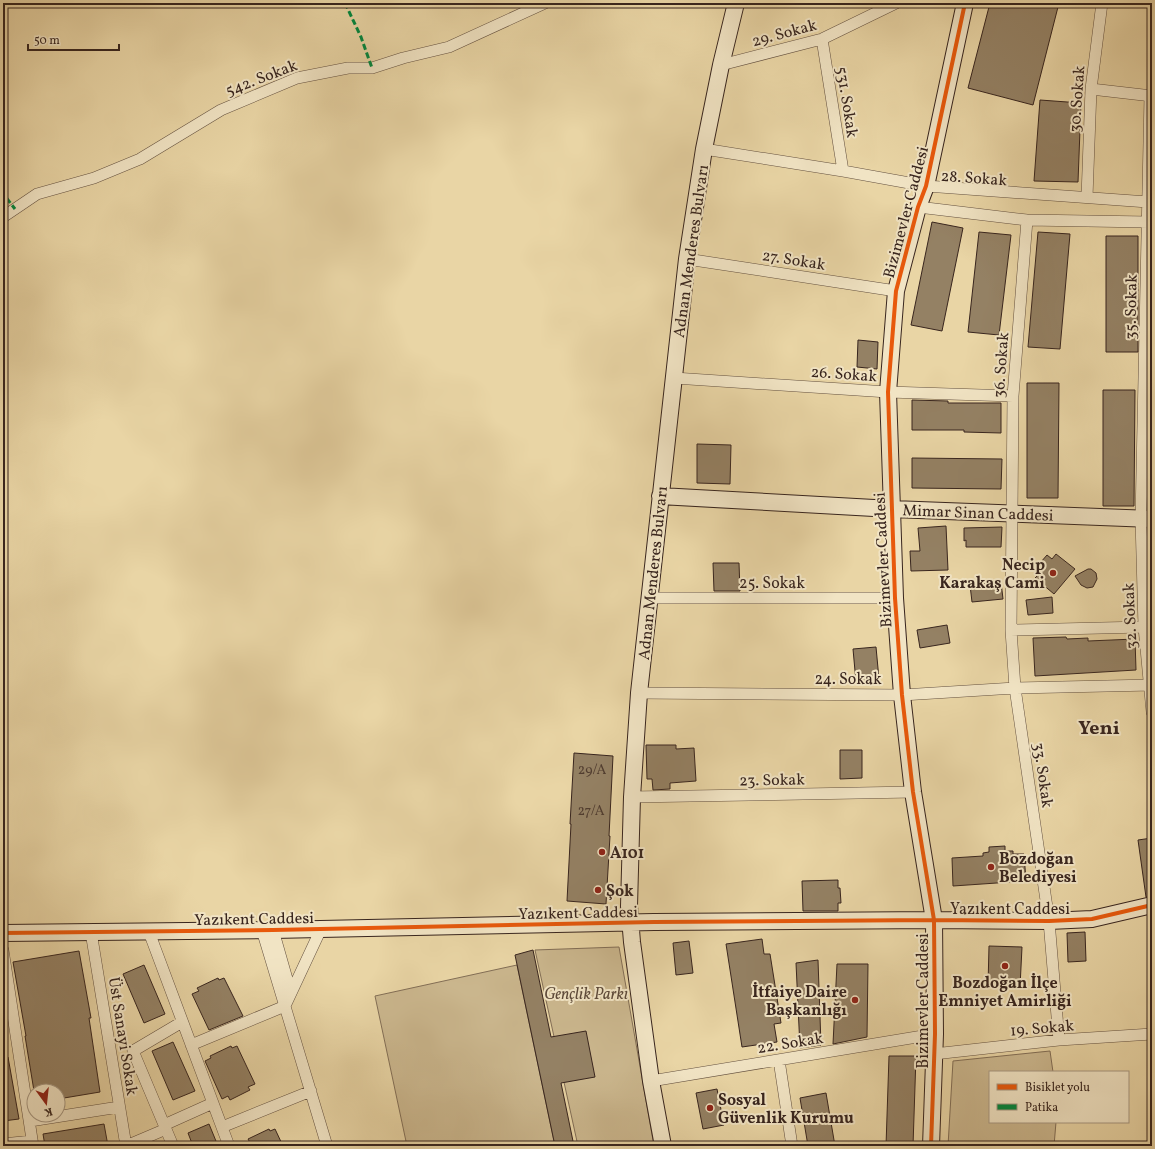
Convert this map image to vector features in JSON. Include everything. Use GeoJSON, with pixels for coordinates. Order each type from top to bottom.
{"type":"FeatureCollection","features":[{"type":"Feature","properties":{"kind":"street","name":"542. Sokak"},"geometry":{"type":"LineString","coordinates":[[3,217],[37,194],[94,178],[140,159],[221,110],[297,78],[348,68],[372,68],[403,58],[449,47],[545,3]]}},
{"type":"Feature","properties":{"kind":"street","name":"Adnan Menderes Bulvarı"},"geometry":{"type":"LineString","coordinates":[[663,1146],[651,1081],[629,906],[632,798],[639,693],[686,259],[704,149],[721,65],[736,3]]}},
{"type":"Feature","properties":{"kind":"street","name":"29. Sokak"},"geometry":{"type":"LineString","coordinates":[[721,65],[822,39],[896,3]]}},
{"type":"Feature","properties":{"kind":"street","name":"Bizimevler Caddesi"},"geometry":{"type":"LineString","coordinates":[[931,1146],[935,1034],[934,920],[913,792],[902,695],[895,598],[888,392],[896,291],[918,207],[926,186],[965,3]]}},
{"type":"Feature","properties":{"kind":"street","name":"30. Sokak"},"geometry":{"type":"LineString","coordinates":[[1087,197],[1091,89],[1102,3]]}},
{"type":"Feature","properties":{"kind":"street","name":"531. Sokak"},"geometry":{"type":"LineString","coordinates":[[822,39],[843,171]]}},
{"type":"Feature","properties":{"kind":"street"},"geometry":{"type":"LineString","coordinates":[[1091,89],[1151,96]]}},
{"type":"Feature","properties":{"kind":"street","name":"35. Sokak"},"geometry":{"type":"LineString","coordinates":[[1146,519],[1149,288],[1148,202],[1151,96]]}},
{"type":"Feature","properties":{"kind":"street","name":"28. Sokak"},"geometry":{"type":"LineString","coordinates":[[704,149],[926,186],[1148,202]]}},
{"type":"Feature","properties":{"kind":"street"},"geometry":{"type":"LineString","coordinates":[[918,207],[1027,220],[1148,222]]}},
{"type":"Feature","properties":{"kind":"street","name":"36. Sokak"},"geometry":{"type":"LineString","coordinates":[[1011,513],[1013,396],[1027,220]]}},
{"type":"Feature","properties":{"kind":"street","name":"27. Sokak"},"geometry":{"type":"LineString","coordinates":[[686,259],[896,291]]}},
{"type":"Feature","properties":{"kind":"street","name":"26. Sokak"},"geometry":{"type":"LineString","coordinates":[[674,378],[888,392],[1013,396]]}},
{"type":"Feature","properties":{"kind":"street","name":"Mimar Sinan Caddesi"},"geometry":{"type":"LineString","coordinates":[[660,496],[892,509],[1146,519]]}},
{"type":"Feature","properties":{"kind":"street","name":"33. Sokak"},"geometry":{"type":"LineString","coordinates":[[1011,513],[1011,630],[1015,688],[1049,921],[1059,1040]]}},
{"type":"Feature","properties":{"kind":"street","name":"32. Sokak"},"geometry":{"type":"LineString","coordinates":[[1146,519],[1144,627],[1152,712]]}},
{"type":"Feature","properties":{"kind":"street","name":"25. Sokak"},"geometry":{"type":"LineString","coordinates":[[649,598],[895,598]]}},
{"type":"Feature","properties":{"kind":"street"},"geometry":{"type":"LineString","coordinates":[[1011,630],[1144,627]]}},
{"type":"Feature","properties":{"kind":"street","name":"24. Sokak"},"geometry":{"type":"LineString","coordinates":[[639,693],[902,695],[1015,688],[1150,685]]}},
{"type":"Feature","properties":{"kind":"street","name":"23. Sokak"},"geometry":{"type":"LineString","coordinates":[[632,798],[913,792]]}},
{"type":"Feature","properties":{"kind":"street","name":"Yazıkent Caddesi"},"geometry":{"type":"LineString","coordinates":[[3,934],[631,923],[934,920],[1049,921],[1092,919],[1152,905]]}},
{"type":"Feature","properties":{"kind":"street"},"geometry":{"type":"LineString","coordinates":[[191,1045],[285,1006],[321,929]]}},
{"type":"Feature","properties":{"kind":"street"},"geometry":{"type":"LineString","coordinates":[[267,930],[291,993]]}},
{"type":"Feature","properties":{"kind":"street"},"geometry":{"type":"LineString","coordinates":[[267,930],[285,1006],[327,1146]]}},
{"type":"Feature","properties":{"kind":"street","name":"Üst Sanayi Sokak"},"geometry":{"type":"LineString","coordinates":[[91,932],[126,1146]]}},
{"type":"Feature","properties":{"kind":"street"},"geometry":{"type":"LineString","coordinates":[[149,932],[229,1146]]}},
{"type":"Feature","properties":{"kind":"street"},"geometry":{"type":"LineString","coordinates":[[3,950],[26,1096]]}},
{"type":"Feature","properties":{"kind":"street"},"geometry":{"type":"LineString","coordinates":[[173,1146],[132,1051],[182,1022]]}},
{"type":"Feature","properties":{"kind":"street","name":"22. Sokak"},"geometry":{"type":"LineString","coordinates":[[651,1081],[935,1034]]}},
{"type":"Feature","properties":{"kind":"street","name":"19. Sokak"},"geometry":{"type":"LineString","coordinates":[[934,1054],[1059,1040],[1152,1034]]}},
{"type":"Feature","properties":{"kind":"street"},"geometry":{"type":"LineString","coordinates":[[779,1060],[792,1146]]}},
{"type":"Feature","properties":{"kind":"street"},"geometry":{"type":"LineString","coordinates":[[222,1127],[311,1091]]}},
{"type":"Feature","properties":{"kind":"street"},"geometry":{"type":"LineString","coordinates":[[126,1146],[213,1103]]}},
{"type":"Feature","properties":{"kind":"street"},"geometry":{"type":"LineString","coordinates":[[66,1115],[119,1107]]}},
{"type":"Feature","properties":{"kind":"street"},"geometry":{"type":"LineString","coordinates":[[3,1144],[33,1143],[30,1123]]}},
{"type":"Feature","properties":{"kind":"green space","name":"Gençlik Parkı"},"geometry":{"type":"Polygon","coordinates":[[[619,947],[654,1146],[578,1146],[535,950],[619,947]]]}},
{"type":"Feature","properties":{"kind":"green space"},"geometry":{"type":"Polygon","coordinates":[[[517,965],[555,1146],[407,1146],[375,996],[517,965]]]}},
{"type":"Feature","properties":{"kind":"green space"},"geometry":{"type":"Polygon","coordinates":[[[1050,1051],[1053,1071],[989,1071],[989,1123],[1056,1123],[1054,1146],[948,1146],[953,1061],[1050,1051]]]}},
{"type":"Feature","properties":{"kind":"building"},"geometry":{"type":"Polygon","coordinates":[[[990,3],[1059,3],[1033,105],[968,88],[990,3]]]}},
{"type":"Feature","properties":{"kind":"building"},"geometry":{"type":"Polygon","coordinates":[[[1040,100],[1081,103],[1078,182],[1034,181],[1040,100]]]}},
{"type":"Feature","properties":{"kind":"building"},"geometry":{"type":"Polygon","coordinates":[[[932,222],[963,228],[942,331],[911,325],[932,222]]]}},
{"type":"Feature","properties":{"kind":"building"},"geometry":{"type":"Polygon","coordinates":[[[979,232],[1011,235],[999,335],[968,332],[979,232]]]}},
{"type":"Feature","properties":{"kind":"building"},"geometry":{"type":"Polygon","coordinates":[[[1038,232],[1070,234],[1060,349],[1028,347],[1038,232]]]}},
{"type":"Feature","properties":{"kind":"building"},"geometry":{"type":"Polygon","coordinates":[[[1106,236],[1138,236],[1138,352],[1106,352],[1106,236]]]}},
{"type":"Feature","properties":{"kind":"building"},"geometry":{"type":"Polygon","coordinates":[[[858,340],[878,342],[877,369],[857,367],[858,340]]]}},
{"type":"Feature","properties":{"kind":"building"},"geometry":{"type":"Polygon","coordinates":[[[1027,383],[1059,383],[1058,498],[1027,498],[1027,383]]]}},
{"type":"Feature","properties":{"kind":"building"},"geometry":{"type":"Polygon","coordinates":[[[1103,390],[1135,390],[1134,506],[1103,506],[1103,390]]]}},
{"type":"Feature","properties":{"kind":"building"},"geometry":{"type":"Polygon","coordinates":[[[912,400],[948,401],[948,403],[1001,403],[1001,433],[964,432],[964,430],[912,430],[912,400]]]}},
{"type":"Feature","properties":{"kind":"building"},"geometry":{"type":"Polygon","coordinates":[[[697,444],[731,445],[730,484],[697,483],[697,444]]]}},
{"type":"Feature","properties":{"kind":"building"},"geometry":{"type":"Polygon","coordinates":[[[912,458],[1002,459],[1001,489],[912,488],[912,458]]]}},
{"type":"Feature","properties":{"kind":"building"},"geometry":{"type":"Polygon","coordinates":[[[946,526],[948,570],[911,571],[910,551],[920,551],[918,528],[946,526]]]}},
{"type":"Feature","properties":{"kind":"building"},"geometry":{"type":"Polygon","coordinates":[[[1002,527],[1001,547],[966,547],[966,540],[964,541],[964,528],[1002,527]]]}},
{"type":"Feature","properties":{"kind":"building","name":"Necip Karakaş Cami"},"geometry":{"type":"Polygon","coordinates":[[[1056,554],[1075,569],[1054,594],[1035,578],[1039,574],[1034,570],[1047,555],[1052,559],[1056,554]]]}},
{"type":"Feature","properties":{"kind":"building"},"geometry":{"type":"Polygon","coordinates":[[[713,563],[739,563],[740,591],[714,591],[713,563]]]}},
{"type":"Feature","properties":{"kind":"building"},"geometry":{"type":"Polygon","coordinates":[[[1088,569],[1091,569],[1096,573],[1097,579],[1093,587],[1087,588],[1081,585],[1075,576],[1088,569]]]}},
{"type":"Feature","properties":{"kind":"building"},"geometry":{"type":"Polygon","coordinates":[[[1001,582],[1003,599],[972,602],[970,585],[1001,582]]]}},
{"type":"Feature","properties":{"kind":"building"},"geometry":{"type":"Polygon","coordinates":[[[1052,597],[1053,613],[1028,615],[1026,600],[1052,597]]]}},
{"type":"Feature","properties":{"kind":"building"},"geometry":{"type":"Polygon","coordinates":[[[947,625],[950,643],[920,648],[917,630],[947,625]]]}},
{"type":"Feature","properties":{"kind":"building"},"geometry":{"type":"Polygon","coordinates":[[[1066,637],[1067,639],[1088,638],[1088,641],[1135,639],[1136,670],[1035,676],[1033,638],[1066,637]]]}},
{"type":"Feature","properties":{"kind":"building"},"geometry":{"type":"Polygon","coordinates":[[[876,647],[879,679],[856,682],[853,649],[876,647]]]}},
{"type":"Feature","properties":{"kind":"building"},"geometry":{"type":"Polygon","coordinates":[[[646,745],[676,745],[676,749],[694,748],[696,781],[670,783],[670,789],[653,790],[652,779],[647,779],[646,745]]]}},
{"type":"Feature","properties":{"kind":"building"},"geometry":{"type":"Polygon","coordinates":[[[840,750],[862,750],[862,778],[840,779],[840,750]]]}},
{"type":"Feature","properties":{"kind":"building"},"geometry":{"type":"Polygon","coordinates":[[[574,753],[613,756],[606,904],[567,901],[574,753]]]}},
{"type":"Feature","properties":{"kind":"building"},"geometry":{"type":"Polygon","coordinates":[[[1152,838],[1152,896],[1146,897],[1138,840],[1152,838]]]}},
{"type":"Feature","properties":{"kind":"building"},"geometry":{"type":"Polygon","coordinates":[[[1005,846],[1005,851],[1013,851],[1013,854],[1024,854],[1026,881],[953,886],[952,858],[983,856],[983,853],[989,852],[989,847],[1005,846]]]}},
{"type":"Feature","properties":{"kind":"building"},"geometry":{"type":"Polygon","coordinates":[[[838,880],[841,903],[838,903],[838,911],[803,911],[802,881],[838,880]]]}},
{"type":"Feature","properties":{"kind":"building"},"geometry":{"type":"Polygon","coordinates":[[[1085,932],[1086,961],[1068,962],[1067,933],[1085,932]]]}},
{"type":"Feature","properties":{"kind":"building"},"geometry":{"type":"Polygon","coordinates":[[[762,939],[764,954],[770,954],[781,1023],[774,1024],[777,1042],[742,1047],[726,944],[762,939]]]}},
{"type":"Feature","properties":{"kind":"building"},"geometry":{"type":"Polygon","coordinates":[[[689,941],[693,973],[676,975],[673,943],[689,941]]]}},
{"type":"Feature","properties":{"kind":"building","name":"Bozdoğan İlçe Emniyet Amirliği"},"geometry":{"type":"Polygon","coordinates":[[[989,946],[1022,947],[1020,987],[988,986],[989,946]]]}},
{"type":"Feature","properties":{"kind":"building"},"geometry":{"type":"Polygon","coordinates":[[[533,950],[551,1037],[586,1031],[595,1077],[561,1083],[574,1146],[555,1146],[515,955],[533,950]]]}},
{"type":"Feature","properties":{"kind":"building"},"geometry":{"type":"Polygon","coordinates":[[[79,951],[91,1018],[89,1018],[100,1092],[66,1098],[66,1083],[33,1083],[13,962],[79,951]]]}},
{"type":"Feature","properties":{"kind":"building"},"geometry":{"type":"Polygon","coordinates":[[[818,960],[821,1045],[800,1048],[796,963],[818,960]]]}},
{"type":"Feature","properties":{"kind":"building"},"geometry":{"type":"Polygon","coordinates":[[[837,964],[868,964],[867,1037],[833,1044],[837,964]]]}},
{"type":"Feature","properties":{"kind":"building"},"geometry":{"type":"Polygon","coordinates":[[[144,965],[165,1014],[144,1023],[123,974],[144,965]]]}},
{"type":"Feature","properties":{"kind":"building"},"geometry":{"type":"Polygon","coordinates":[[[218,978],[219,980],[224,978],[243,1016],[209,1030],[192,994],[199,991],[197,988],[218,978]]]}},
{"type":"Feature","properties":{"kind":"building"},"geometry":{"type":"Polygon","coordinates":[[[173,1042],[195,1091],[173,1100],[152,1051],[173,1042]]]}},
{"type":"Feature","properties":{"kind":"building"},"geometry":{"type":"Polygon","coordinates":[[[231,1046],[232,1048],[237,1046],[255,1084],[248,1087],[250,1090],[230,1100],[228,1096],[222,1099],[205,1061],[211,1058],[210,1056],[231,1046]]]}},
{"type":"Feature","properties":{"kind":"building"},"geometry":{"type":"Polygon","coordinates":[[[889,1056],[916,1056],[913,1146],[886,1146],[889,1056]]]}},
{"type":"Feature","properties":{"kind":"building"},"geometry":{"type":"Polygon","coordinates":[[[8,1057],[19,1119],[3,1121],[3,1058],[8,1057]]]}},
{"type":"Feature","properties":{"kind":"building"},"geometry":{"type":"Polygon","coordinates":[[[717,1089],[724,1125],[703,1129],[696,1093],[717,1089]]]}},
{"type":"Feature","properties":{"kind":"building"},"geometry":{"type":"Polygon","coordinates":[[[826,1093],[835,1146],[808,1146],[800,1098],[826,1093]]]}},
{"type":"Feature","properties":{"kind":"building"},"geometry":{"type":"Polygon","coordinates":[[[104,1124],[108,1146],[45,1146],[43,1134],[104,1124]]]}},
{"type":"Feature","properties":{"kind":"building"},"geometry":{"type":"Polygon","coordinates":[[[209,1124],[218,1146],[193,1146],[188,1133],[209,1124]]]}},
{"type":"Feature","properties":{"kind":"building"},"geometry":{"type":"Polygon","coordinates":[[[269,1129],[270,1131],[275,1129],[283,1146],[252,1146],[248,1139],[269,1129]]]}},
{"type":"Feature","properties":{"kind":"marked path"},"geometry":{"type":"LineString","coordinates":[[3,5],[10,3]]}},
{"type":"Feature","properties":{"kind":"marked path"},"geometry":{"type":"LineString","coordinates":[[345,3],[361,37],[372,68]]}},
{"type":"Feature","properties":{"kind":"marked path"},"geometry":{"type":"LineString","coordinates":[[3,190],[5,196],[15,209]]}},
{"type":"Feature","properties":{"kind":"cycle path"},"geometry":{"type":"LineString","coordinates":[[931,1146],[935,1034],[934,920],[913,792],[902,695],[895,598],[888,392],[896,291],[918,207],[926,186],[965,3]]}},
{"type":"Feature","properties":{"kind":"cycle path"},"geometry":{"type":"LineString","coordinates":[[3,933],[273,930],[654,922],[934,920],[1049,921],[1092,919],[1152,905]]}},
{"type":"Feature","properties":{"kind":"place","name":"Necip Karakaş Cami"},"geometry":{"type":"Point","coordinates":[1053,573]}},
{"type":"Feature","properties":{"kind":"place","name":"A101"},"geometry":{"type":"Point","coordinates":[602,852]}},
{"type":"Feature","properties":{"kind":"place","name":"Bozdoğan Belediyesi"},"geometry":{"type":"Point","coordinates":[991,867]}},
{"type":"Feature","properties":{"kind":"place","name":"Şok"},"geometry":{"type":"Point","coordinates":[598,890]}},
{"type":"Feature","properties":{"kind":"place","name":"Bozdoğan İlçe Emniyet Amirliği"},"geometry":{"type":"Point","coordinates":[1005,966]}},
{"type":"Feature","properties":{"kind":"place","name":"İtfaiye Daire Başkanlığı"},"geometry":{"type":"Point","coordinates":[855,1000]}},
{"type":"Feature","properties":{"kind":"place","name":"Sosyal Güvenlik Kurumu"},"geometry":{"type":"Point","coordinates":[710,1108]}},
{"type":"Feature","properties":{"kind":"district","name":"Yeni"},"geometry":{"type":"Point","coordinates":[1099,727]}}]}
